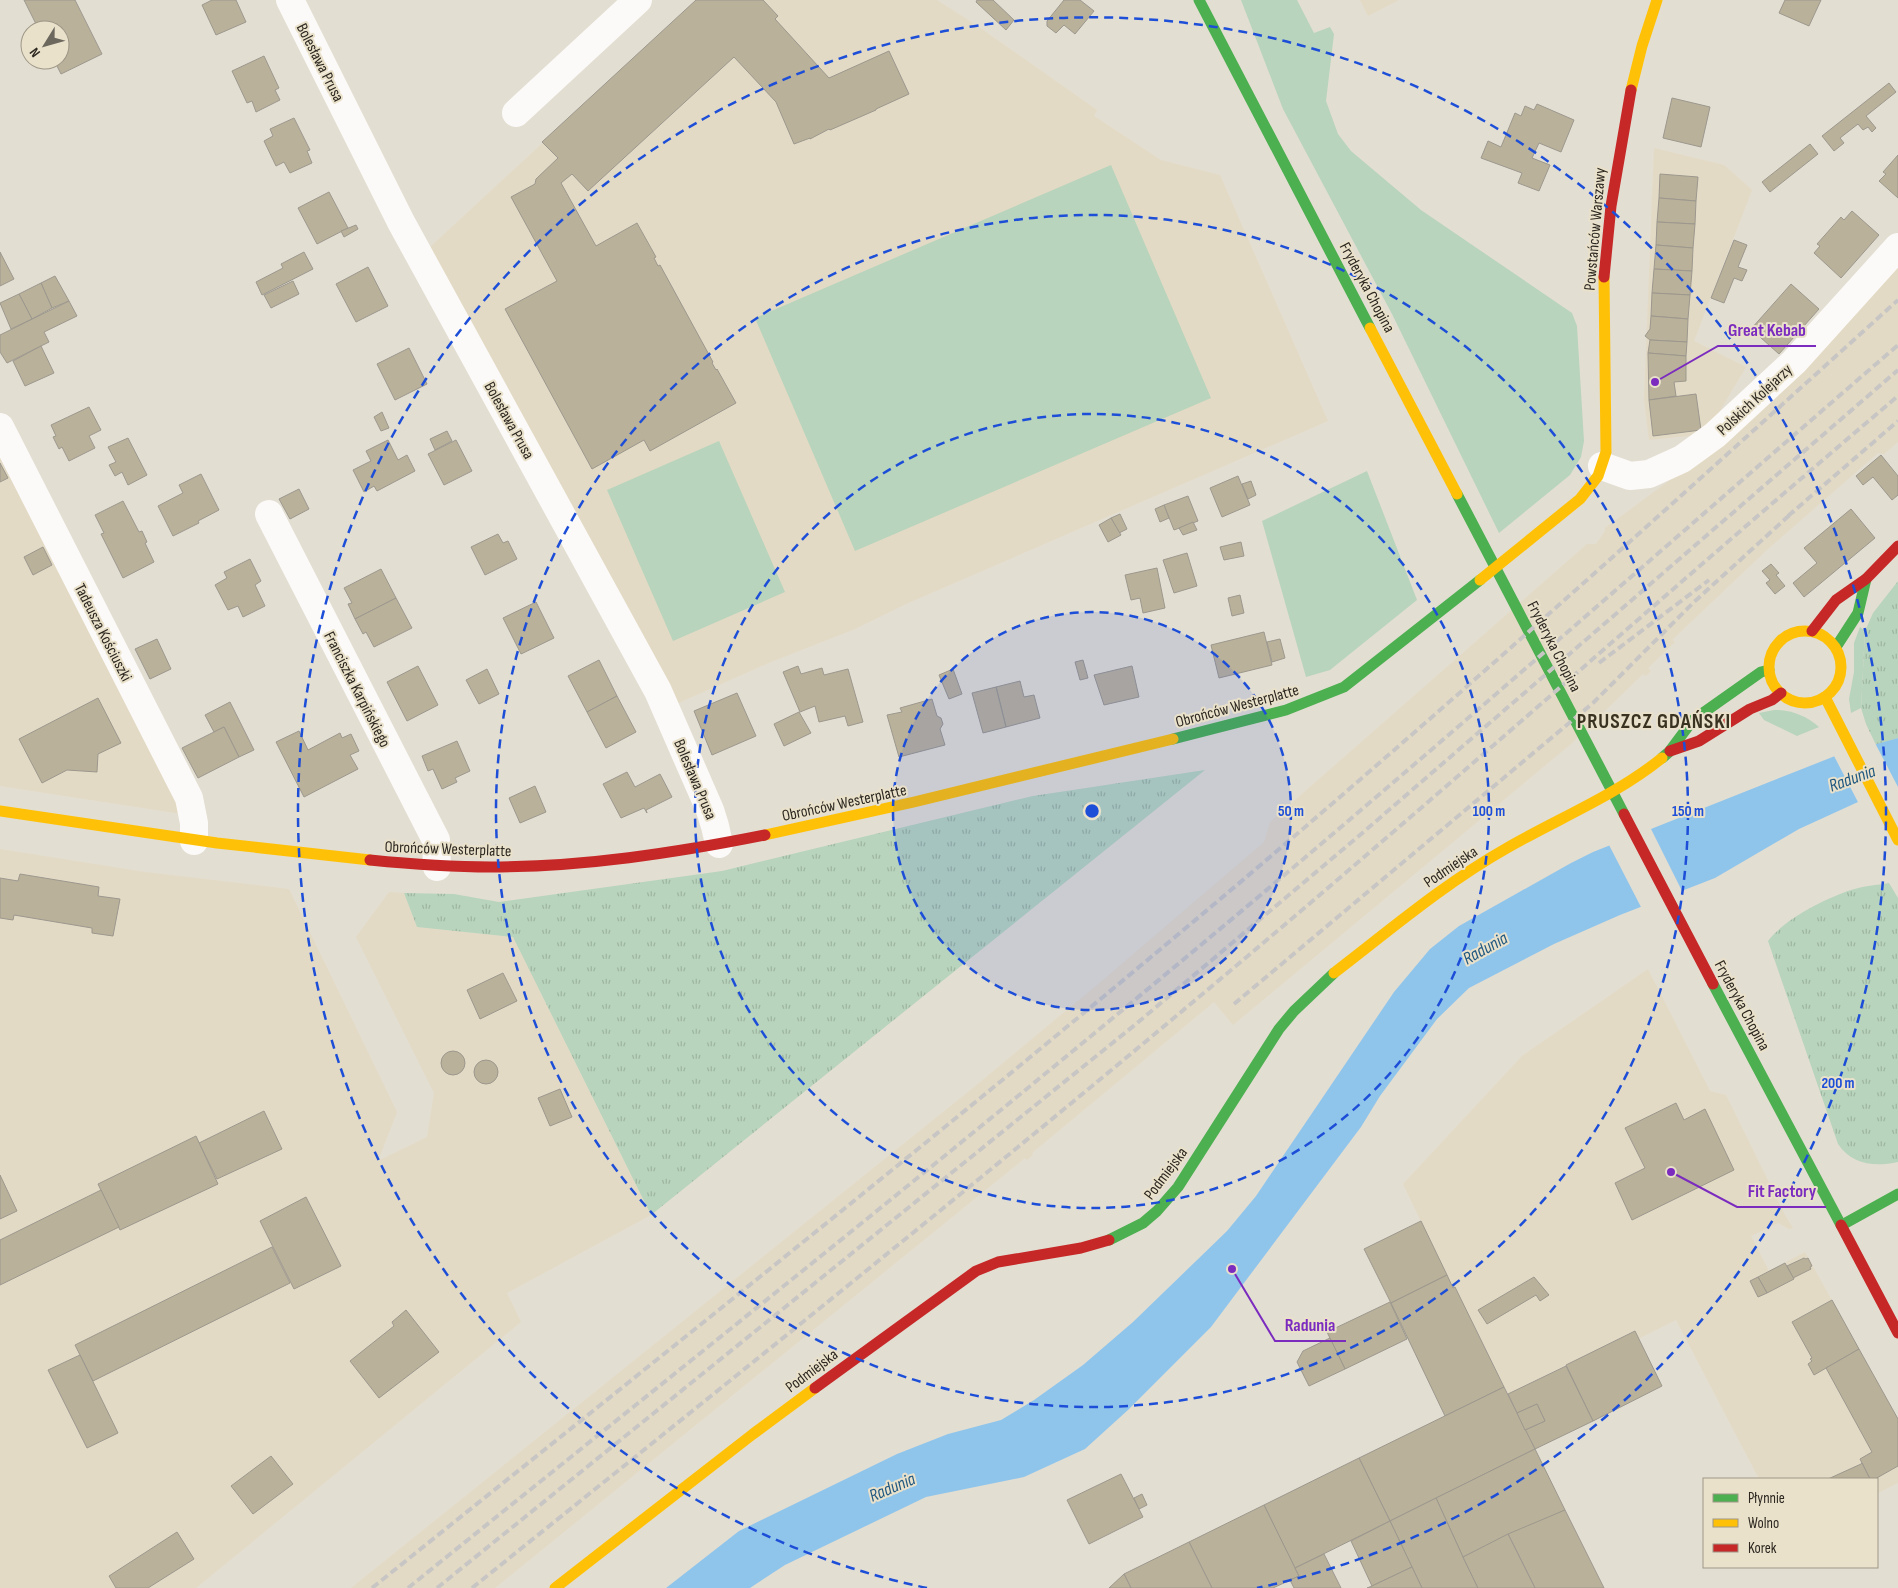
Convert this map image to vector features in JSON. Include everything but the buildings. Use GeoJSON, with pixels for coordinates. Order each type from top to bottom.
{"type":"FeatureCollection","features":[{"type":"Feature","properties":{"kind":"street","name":"Bolesława Prusa"},"geometry":{"type":"LineString","coordinates":[[290,0],[401,222],[658,691],[710,810],[718,844]]}},
{"type":"Feature","properties":{"kind":"street"},"geometry":{"type":"LineString","coordinates":[[516,113],[638,0]]}},
{"type":"Feature","properties":{"kind":"street","name":"Fryderyka Chopina"},"geometry":{"type":"LineString","coordinates":[[1199,0],[1705,970],[1898,1332]]}},
{"type":"Feature","properties":{"kind":"street","name":"Powstańców Warszawy"},"geometry":{"type":"LineString","coordinates":[[1602,466],[1606,452],[1604,282],[1612,191],[1638,59],[1648,22],[1657,0]]}},
{"type":"Feature","properties":{"kind":"street","name":"Polskich Kolejarzy"},"geometry":{"type":"LineString","coordinates":[[1602,466],[1630,476],[1649,474],[1682,459],[1716,435],[1794,362],[1898,248]]}},
{"type":"Feature","properties":{"kind":"street","name":"Tadeusza Kościuszki"},"geometry":{"type":"LineString","coordinates":[[0,427],[188,798],[194,823],[194,841]]}},
{"type":"Feature","properties":{"kind":"street","name":"Obrońców Westerplatte"},"geometry":{"type":"LineString","coordinates":[[0,811],[194,841],[437,867],[509,868],[566,864],[718,844],[920,802],[1221,728],[1296,707],[1326,696],[1344,687],[1365,671],[1560,516],[1592,486],[1602,466]]}},
{"type":"Feature","properties":{"kind":"street","name":"Franciszka Karpińskiego"},"geometry":{"type":"LineString","coordinates":[[269,514],[436,840],[437,867]]}},
{"type":"Feature","properties":{"kind":"street"},"geometry":{"type":"LineString","coordinates":[[1812,631],[1836,600],[1866,579],[1898,546]]}},
{"type":"Feature","properties":{"kind":"street"},"geometry":{"type":"LineString","coordinates":[[1836,647],[1858,614],[1866,579]]}},
{"type":"Feature","properties":{"kind":"street"},"geometry":{"type":"LineString","coordinates":[[1798,631],[1812,631],[1825,637],[1836,647],[1842,669],[1839,680],[1833,690],[1824,697],[1814,702],[1791,700],[1781,693],[1773,683],[1769,670],[1771,657],[1776,645],[1786,636],[1798,631]]}},
{"type":"Feature","properties":{"kind":"street","name":"Podmiejska"},"geometry":{"type":"LineString","coordinates":[[556,1588],[752,1434],[976,1271],[998,1262],[1081,1248],[1107,1241],[1143,1223],[1157,1211],[1178,1187],[1278,1029],[1325,981],[1413,911],[1457,880],[1506,848],[1586,807],[1629,782],[1669,752],[1693,720],[1761,672],[1769,670]]}},
{"type":"Feature","properties":{"kind":"street","name":"Podmiejska"},"geometry":{"type":"LineString","coordinates":[[1669,752],[1699,741],[1750,709],[1772,700],[1781,693]]}},
{"type":"Feature","properties":{"kind":"street"},"geometry":{"type":"LineString","coordinates":[[1824,697],[1898,840]]}},
{"type":"Feature","properties":{"kind":"street"},"geometry":{"type":"LineString","coordinates":[[1842,1225],[1898,1194]]}},
{"type":"Feature","properties":{"kind":"shaded area"},"geometry":{"type":"Polygon","coordinates":[[[697,0],[937,0],[979,27],[1097,110],[1094,116],[1161,160],[1220,175],[1328,421],[906,604],[855,629],[771,662],[674,705],[428,249],[697,0]]]}},
{"type":"Feature","properties":{"kind":"shaded area"},"geometry":{"type":"Polygon","coordinates":[[[1360,0],[1399,0],[1368,16],[1360,0]]]}},
{"type":"Feature","properties":{"kind":"shaded area"},"geometry":{"type":"Polygon","coordinates":[[[1654,148],[1724,165],[1752,190],[1694,341],[1746,367],[1706,434],[1649,440],[1644,399],[1654,148]]]}},
{"type":"Feature","properties":{"kind":"shaded area"},"geometry":{"type":"Polygon","coordinates":[[[1898,265],[1898,442],[1884,454],[1878,453],[1769,548],[1672,640],[1675,642],[1648,668],[1651,671],[1646,676],[1643,674],[1571,744],[1233,1025],[1214,1002],[1032,1153],[1033,1155],[1027,1160],[1025,1158],[495,1588],[351,1588],[973,1088],[1104,979],[1264,842],[1270,822],[1587,544],[1596,544],[1605,528],[1719,444],[1898,265]]]}},
{"type":"Feature","properties":{"kind":"shaded area"},"geometry":{"type":"Polygon","coordinates":[[[0,455],[182,814],[0,786],[0,455]]]}},
{"type":"Feature","properties":{"kind":"shaded area"},"geometry":{"type":"Polygon","coordinates":[[[0,849],[145,872],[289,889],[397,1112],[378,1161],[427,1137],[434,1093],[356,937],[389,892],[404,893],[417,927],[513,937],[651,1215],[507,1293],[521,1322],[196,1588],[0,1588],[0,849]]]}},
{"type":"Feature","properties":{"kind":"shaded area"},"geometry":{"type":"Polygon","coordinates":[[[1648,969],[1710,1091],[1726,1095],[1793,1228],[1789,1229],[1778,1223],[1751,1236],[1769,1271],[1805,1252],[1898,1419],[1898,1483],[1878,1493],[1878,1478],[1758,1478],[1676,1320],[1638,1339],[1634,1331],[1508,1394],[1455,1287],[1453,1288],[1403,1184],[1522,1056],[1648,969]]]}},
{"type":"Feature","properties":{"kind":"green space"},"geometry":{"type":"Polygon","coordinates":[[[1241,0],[1297,0],[1314,33],[1330,27],[1334,34],[1326,101],[1338,134],[1351,151],[1421,210],[1572,313],[1577,326],[1584,441],[1581,457],[1570,475],[1499,533],[1392,314],[1283,109],[1241,0]]]}},
{"type":"Feature","properties":{"kind":"green space"},"geometry":{"type":"Polygon","coordinates":[[[1111,165],[1211,398],[855,551],[755,318],[1111,165]]]}},
{"type":"Feature","properties":{"kind":"green space"},"geometry":{"type":"Polygon","coordinates":[[[719,441],[785,592],[673,641],[607,490],[719,441]]]}},
{"type":"Feature","properties":{"kind":"green space"},"geometry":{"type":"Polygon","coordinates":[[[1367,471],[1417,600],[1330,670],[1306,677],[1262,521],[1367,471]]]}},
{"type":"Feature","properties":{"kind":"green space"},"geometry":{"type":"Polygon","coordinates":[[[1898,581],[1898,738],[1876,745],[1861,708],[1865,631],[1873,613],[1898,581]]]}},
{"type":"Feature","properties":{"kind":"green space"},"geometry":{"type":"Polygon","coordinates":[[[1860,627],[1865,631],[1861,708],[1851,713],[1849,699],[1854,672],[1854,643],[1860,627]]]}},
{"type":"Feature","properties":{"kind":"green space"},"geometry":{"type":"Polygon","coordinates":[[[1774,710],[1798,714],[1819,727],[1797,736],[1764,720],[1759,713],[1774,710]]]}},
{"type":"Feature","properties":{"kind":"green space"},"geometry":{"type":"Polygon","coordinates":[[[1205,770],[651,1215],[513,937],[417,927],[404,893],[454,894],[499,902],[722,871],[1033,796],[1205,770]]]}},
{"type":"Feature","properties":{"kind":"green space"},"geometry":{"type":"Polygon","coordinates":[[[1889,883],[1898,898],[1898,1162],[1873,1164],[1865,1163],[1850,1156],[1838,1144],[1768,941],[1794,918],[1830,898],[1856,889],[1889,883]]]}},
{"type":"Feature","properties":{"kind":"water"},"geometry":{"type":"Polygon","coordinates":[[[1898,738],[1898,789],[1858,802],[1799,829],[1715,878],[1620,915],[1554,944],[1469,988],[1437,1019],[1380,1096],[1361,1127],[1211,1327],[1128,1410],[1085,1449],[1024,1477],[926,1497],[785,1565],[750,1588],[666,1588],[739,1531],[897,1454],[948,1434],[1001,1420],[1034,1400],[1083,1365],[1133,1322],[1227,1231],[1256,1196],[1394,992],[1430,949],[1459,926],[1593,852],[1835,756],[1898,738]]]}},
{"type":"Feature","properties":{"kind":"pier"},"geometry":{"type":"Polygon","coordinates":[[[1875,743],[1898,787],[1898,792],[1859,804],[1833,754],[1875,743]]]}},
{"type":"Feature","properties":{"kind":"pier"},"geometry":{"type":"Polygon","coordinates":[[[1650,827],[1683,893],[1642,909],[1608,843],[1650,827]]]}},
{"type":"Feature","properties":{"kind":"railway"},"geometry":{"type":"LineString","coordinates":[[372,1588],[876,1183],[1175,937],[1450,702],[1898,300]]}},
{"type":"Feature","properties":{"kind":"railway"},"geometry":{"type":"LineString","coordinates":[[408,1588],[902,1191],[1285,875],[1461,725],[1898,345]]}},
{"type":"Feature","properties":{"kind":"railway"},"geometry":{"type":"LineString","coordinates":[[437,1588],[1136,1024],[1360,835],[1898,370]]}},
{"type":"Feature","properties":{"kind":"railway"},"geometry":{"type":"LineString","coordinates":[[472,1588],[940,1211],[1126,1058],[1389,836],[1898,396]]}},
{"type":"Feature","properties":{"kind":"railway"},"geometry":{"type":"LineString","coordinates":[[1788,516],[1898,421]]}},
{"type":"Feature","properties":{"kind":"railway"},"geometry":{"type":"LineString","coordinates":[[1234,1004],[1593,703],[1694,602],[1794,511]]}},
{"type":"Feature","properties":{"kind":"railway"},"geometry":{"type":"LineString","coordinates":[[1599,663],[1709,580]]}},
{"type":"Feature","properties":{"kind":"traffic: fast"},"geometry":{"type":"LineString","coordinates":[[1199,0],[1370,328]]}},
{"type":"Feature","properties":{"kind":"traffic: fast"},"geometry":{"type":"LineString","coordinates":[[1457,494],[1624,814]]}},
{"type":"Feature","properties":{"kind":"traffic: fast"},"geometry":{"type":"LineString","coordinates":[[1836,647],[1858,613],[1866,579]]}},
{"type":"Feature","properties":{"kind":"traffic: fast"},"geometry":{"type":"LineString","coordinates":[[1173,739],[1286,710],[1344,687],[1480,580]]}},
{"type":"Feature","properties":{"kind":"traffic: fast"},"geometry":{"type":"LineString","coordinates":[[1662,758],[1669,752],[1693,720],[1761,672],[1769,670]]}},
{"type":"Feature","properties":{"kind":"traffic: fast"},"geometry":{"type":"LineString","coordinates":[[1109,1240],[1143,1223],[1157,1211],[1178,1187],[1279,1029],[1294,1011],[1334,973]]}},
{"type":"Feature","properties":{"kind":"traffic: fast"},"geometry":{"type":"LineString","coordinates":[[1713,984],[1841,1225]]}},
{"type":"Feature","properties":{"kind":"traffic: fast"},"geometry":{"type":"LineString","coordinates":[[1842,1225],[1898,1194]]}},
{"type":"Feature","properties":{"kind":"traffic: slow"},"geometry":{"type":"LineString","coordinates":[[1631,90],[1642,46],[1657,0]]}},
{"type":"Feature","properties":{"kind":"traffic: slow"},"geometry":{"type":"LineString","coordinates":[[1480,580],[1580,499],[1598,476],[1606,452],[1604,277]]}},
{"type":"Feature","properties":{"kind":"traffic: slow"},"geometry":{"type":"LineString","coordinates":[[1370,328],[1457,494]]}},
{"type":"Feature","properties":{"kind":"traffic: slow"},"geometry":{"type":"LineString","coordinates":[[1805,631],[1825,637],[1835,647],[1841,667],[1835,687],[1825,697],[1805,703],[1785,697],[1775,687],[1769,667],[1775,647],[1785,637],[1805,631]]}},
{"type":"Feature","properties":{"kind":"traffic: slow"},"geometry":{"type":"LineString","coordinates":[[1825,697],[1898,840]]}},
{"type":"Feature","properties":{"kind":"traffic: slow"},"geometry":{"type":"LineString","coordinates":[[765,835],[914,802],[1173,739]]}},
{"type":"Feature","properties":{"kind":"traffic: slow"},"geometry":{"type":"LineString","coordinates":[[1334,973],[1462,876],[1507,848],[1625,784],[1662,758]]}},
{"type":"Feature","properties":{"kind":"traffic: slow"},"geometry":{"type":"LineString","coordinates":[[0,811],[217,843],[370,860]]}},
{"type":"Feature","properties":{"kind":"traffic: slow"},"geometry":{"type":"LineString","coordinates":[[555,1588],[815,1388]]}},
{"type":"Feature","properties":{"kind":"traffic: jam"},"geometry":{"type":"LineString","coordinates":[[1604,277],[1611,206],[1631,90]]}},
{"type":"Feature","properties":{"kind":"traffic: jam"},"geometry":{"type":"LineString","coordinates":[[1812,631],[1836,600],[1866,579],[1898,546]]}},
{"type":"Feature","properties":{"kind":"traffic: jam"},"geometry":{"type":"LineString","coordinates":[[1670,751],[1699,741],[1750,709],[1772,700],[1781,693]]}},
{"type":"Feature","properties":{"kind":"traffic: jam"},"geometry":{"type":"LineString","coordinates":[[1624,814],[1713,984]]}},
{"type":"Feature","properties":{"kind":"traffic: jam"},"geometry":{"type":"LineString","coordinates":[[370,860],[476,867],[560,865],[629,858],[765,835]]}},
{"type":"Feature","properties":{"kind":"traffic: jam"},"geometry":{"type":"LineString","coordinates":[[1841,1225],[1898,1333]]}},
{"type":"Feature","properties":{"kind":"traffic: jam"},"geometry":{"type":"LineString","coordinates":[[815,1388],[976,1271],[998,1262],[1081,1248],[1109,1240]]}},
{"type":"Feature","properties":{"kind":"place","name":"Great Kebab"},"geometry":{"type":"Point","coordinates":[1655,382]}},
{"type":"Feature","properties":{"kind":"place","name":"Fit Factory"},"geometry":{"type":"Point","coordinates":[1671,1172]}},
{"type":"Feature","properties":{"kind":"place","name":"Radunia"},"geometry":{"type":"Point","coordinates":[1232,1269]}},
{"type":"Feature","properties":{"kind":"district","name":"PRUSZCZ GDAŃSKI"},"geometry":{"type":"Point","coordinates":[1654,721]}}]}
